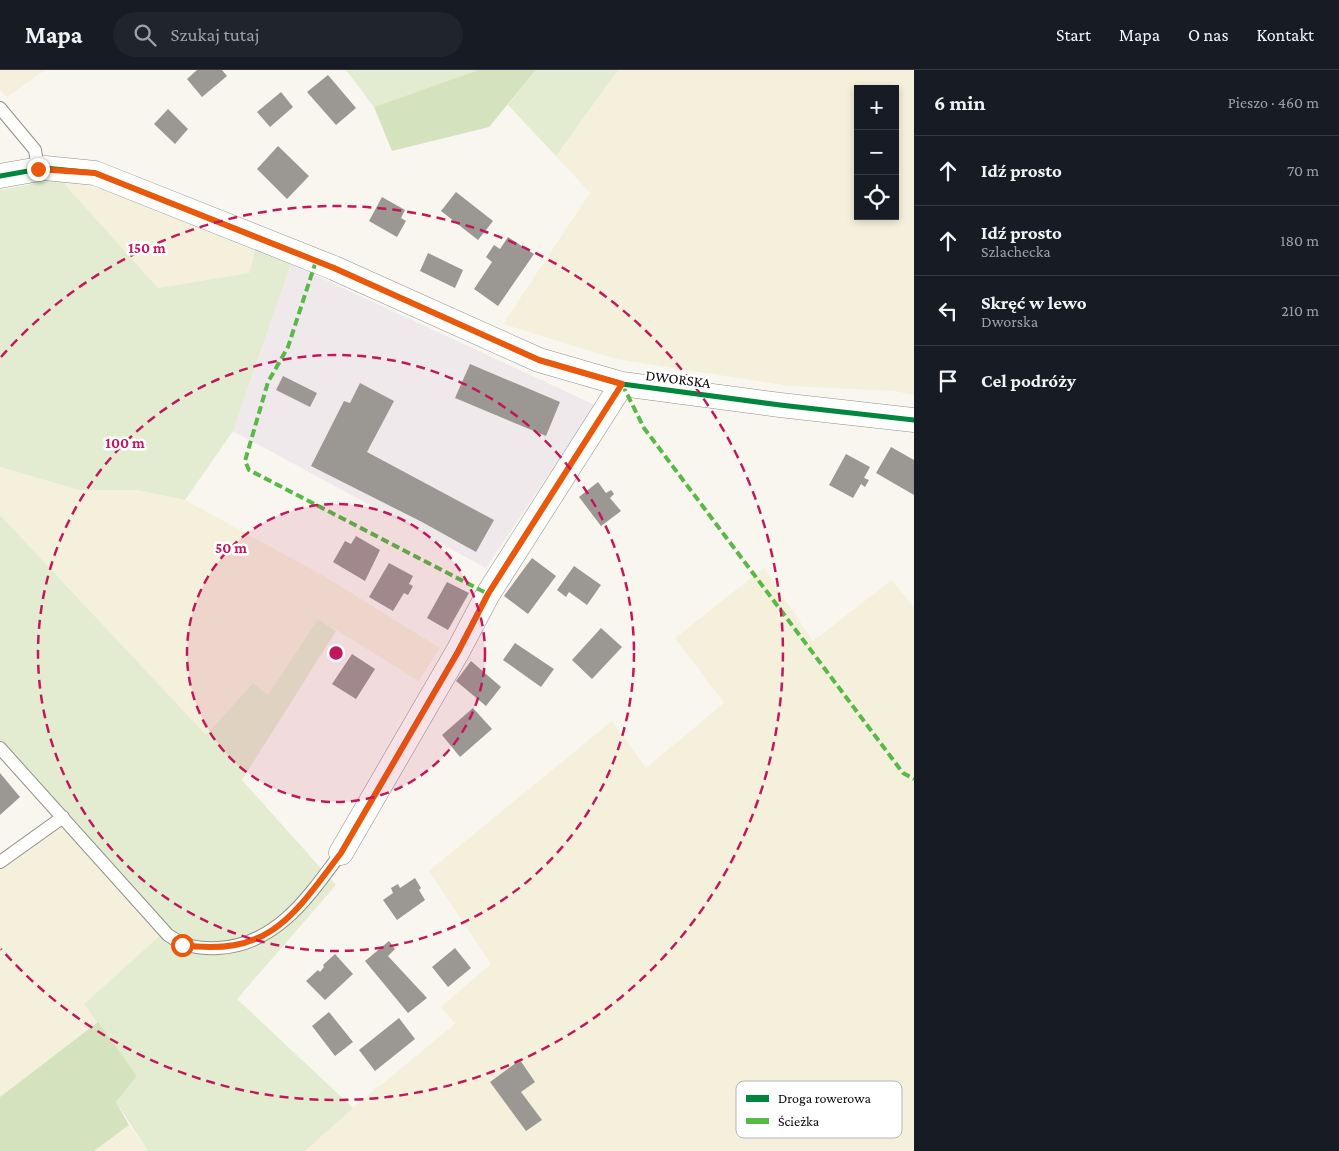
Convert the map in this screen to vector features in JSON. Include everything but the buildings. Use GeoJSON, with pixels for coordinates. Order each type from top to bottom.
{"type":"FeatureCollection","features":[{"type":"Feature","properties":{"kind":"street","name":"DWORSKA"},"geometry":{"type":"LineString","coordinates":[[0,176],[38,169],[95,173],[334,268],[539,360],[622,384],[780,405],[914,420]]}},
{"type":"Feature","properties":{"kind":"street"},"geometry":{"type":"LineString","coordinates":[[341,853],[458,652],[488,594],[622,384]]}},
{"type":"Feature","properties":{"kind":"lane"},"geometry":{"type":"LineString","coordinates":[[0,108],[35,150],[38,169]]}},
{"type":"Feature","properties":{"kind":"lane"},"geometry":{"type":"LineString","coordinates":[[0,748],[168,935],[182,945],[234,947],[261,937],[276,928],[299,908],[341,853]]}},
{"type":"Feature","properties":{"kind":"lane"},"geometry":{"type":"LineString","coordinates":[[0,862],[63,817]]}},
{"type":"Feature","properties":{"kind":"shaded area"},"geometry":{"type":"Polygon","coordinates":[[[0,70],[45,70],[7,97],[0,90],[0,70]]]}},
{"type":"Feature","properties":{"kind":"shaded area"},"geometry":{"type":"Polygon","coordinates":[[[618,70],[914,70],[914,395],[895,391],[790,386],[616,359],[503,324],[590,193],[556,156],[618,70]]]}},
{"type":"Feature","properties":{"kind":"shaded area"},"geometry":{"type":"Polygon","coordinates":[[[60,179],[107,190],[255,251],[249,273],[158,288],[60,179]]]}},
{"type":"Feature","properties":{"kind":"shaded area"},"geometry":{"type":"Polygon","coordinates":[[[291,264],[595,405],[486,568],[233,431],[291,264]]]}},
{"type":"Feature","properties":{"kind":"shaded area"},"geometry":{"type":"Polygon","coordinates":[[[0,467],[79,490],[137,490],[185,500],[324,576],[440,648],[419,681],[318,619],[268,696],[253,683],[206,735],[0,515],[0,467]]]}},
{"type":"Feature","properties":{"kind":"shaded area"},"geometry":{"type":"Polygon","coordinates":[[[764,568],[813,641],[892,580],[914,608],[914,1151],[305,1151],[353,1108],[455,1024],[441,1007],[491,964],[429,871],[612,721],[646,768],[724,703],[675,638],[764,568]]]}},
{"type":"Feature","properties":{"kind":"shaded area"},"geometry":{"type":"Polygon","coordinates":[[[56,814],[162,935],[84,1004],[98,1022],[0,1097],[0,858],[56,814]]]}},
{"type":"Feature","properties":{"kind":"shaded area"},"geometry":{"type":"Polygon","coordinates":[[[129,1125],[148,1151],[94,1151],[129,1125]]]}},
{"type":"Feature","properties":{"kind":"green space"},"geometry":{"type":"Polygon","coordinates":[[[346,70],[478,70],[374,107],[346,70]]]}},
{"type":"Feature","properties":{"kind":"green space"},"geometry":{"type":"Polygon","coordinates":[[[478,70],[536,70],[489,127],[392,151],[374,107],[478,70]]]}},
{"type":"Feature","properties":{"kind":"green space"},"geometry":{"type":"Polygon","coordinates":[[[536,70],[618,70],[556,156],[508,105],[536,70]]]}},
{"type":"Feature","properties":{"kind":"green space"},"geometry":{"type":"Polygon","coordinates":[[[60,179],[158,288],[249,273],[255,251],[291,264],[233,431],[185,500],[137,490],[79,490],[0,467],[0,190],[60,179]]]}},
{"type":"Feature","properties":{"kind":"green space"},"geometry":{"type":"Polygon","coordinates":[[[0,515],[206,735],[253,683],[268,695],[318,619],[336,631],[242,780],[336,885],[237,999],[353,1108],[305,1151],[148,1151],[116,1102],[137,1076],[84,1004],[162,934],[0,751],[0,515]]]}},
{"type":"Feature","properties":{"kind":"green space"},"geometry":{"type":"Polygon","coordinates":[[[98,1022],[137,1076],[116,1102],[129,1125],[94,1151],[0,1151],[0,1097],[98,1022]]]}},
{"type":"Feature","properties":{"kind":"marked path"},"geometry":{"type":"LineString","coordinates":[[316,261],[288,347],[268,382],[245,461],[249,470],[488,594]]}},
{"type":"Feature","properties":{"kind":"marked path"},"geometry":{"type":"LineString","coordinates":[[622,384],[644,428],[903,773],[914,779]]}},
{"type":"Feature","properties":{"kind":"cycle path"},"geometry":{"type":"LineString","coordinates":[[0,176],[45,168],[95,173],[334,268],[539,360],[622,384],[780,405],[914,420]]}},
{"type":"Feature","properties":{"kind":"cycle path"},"geometry":{"type":"LineString","coordinates":[[341,853],[458,651],[488,594],[622,384]]}},
{"type":"Feature","properties":{"kind":"route"},"geometry":{"type":"LineString","coordinates":[[38,169],[95,173],[334,268],[539,360],[622,384],[488,594],[458,652],[341,853],[318,884],[299,908],[276,928],[261,937],[234,947],[206,948],[182,945]]}}]}
